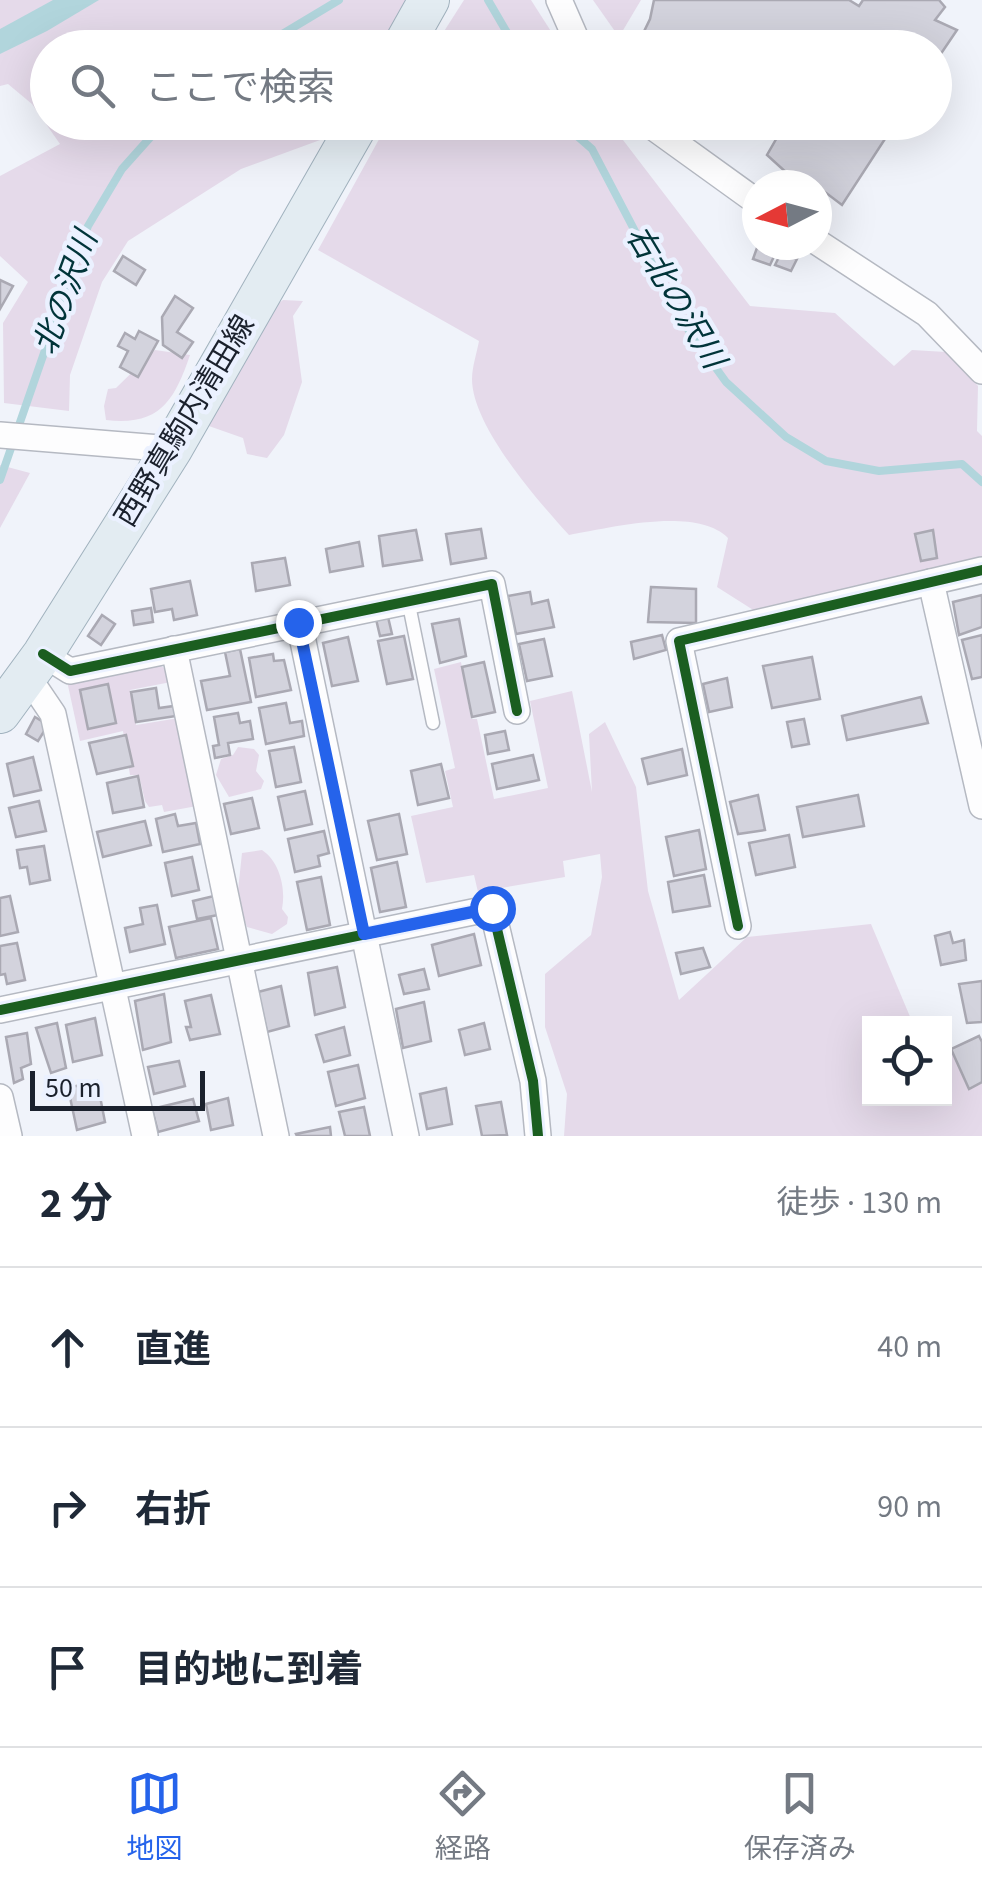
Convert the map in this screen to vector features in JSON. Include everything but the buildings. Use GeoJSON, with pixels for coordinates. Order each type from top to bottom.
{"type":"FeatureCollection","features":[{"type":"Feature","properties":{"kind":"main road"},"geometry":{"type":"LineString","coordinates":[[412,30],[430,0]]}},
{"type":"Feature","properties":{"kind":"main road","name":"西野真駒内清田線"},"geometry":{"type":"LineString","coordinates":[[0,712],[36,666],[172,450],[349,140]]}},
{"type":"Feature","properties":{"kind":"street"},"geometry":{"type":"LineString","coordinates":[[559,0],[572,30]]}},
{"type":"Feature","properties":{"kind":"street"},"geometry":{"type":"LineString","coordinates":[[671,140],[742,191]]}},
{"type":"Feature","properties":{"kind":"street"},"geometry":{"type":"LineString","coordinates":[[832,252],[927,314],[982,370]]}},
{"type":"Feature","properties":{"kind":"street"},"geometry":{"type":"LineString","coordinates":[[0,435],[172,450]]}},
{"type":"Feature","properties":{"kind":"street"},"geometry":{"type":"LineString","coordinates":[[738,926],[679,642],[982,570]]}},
{"type":"Feature","properties":{"kind":"street"},"geometry":{"type":"LineString","coordinates":[[931,582],[982,806]]}},
{"type":"Feature","properties":{"kind":"street"},"geometry":{"type":"LineString","coordinates":[[145,1136],[54,714],[36,666],[70,671],[492,584],[518,711]]}},
{"type":"Feature","properties":{"kind":"street"},"geometry":{"type":"LineString","coordinates":[[298,622],[406,1136]]}},
{"type":"Feature","properties":{"kind":"street"},"geometry":{"type":"LineString","coordinates":[[174,648],[276,1136]]}},
{"type":"Feature","properties":{"kind":"street"},"geometry":{"type":"LineString","coordinates":[[0,1010],[492,908],[532,1081],[538,1136]]}},
{"type":"Feature","properties":{"kind":"street"},"geometry":{"type":"LineString","coordinates":[[0,1096],[9,1136]]}},
{"type":"Feature","properties":{"kind":"lane"},"geometry":{"type":"LineString","coordinates":[[408,600],[433,723]]}},
{"type":"Feature","properties":{"kind":"shaded area"},"geometry":{"type":"Polygon","coordinates":[[[0,0],[410,0],[392,30],[30,30],[30,102],[8,84],[0,86],[0,0]]]}},
{"type":"Feature","properties":{"kind":"shaded area"},"geometry":{"type":"Polygon","coordinates":[[[464,0],[531,0],[550,30],[445,30],[464,0]]]}},
{"type":"Feature","properties":{"kind":"shaded area"},"geometry":{"type":"Polygon","coordinates":[[[593,0],[641,0],[623,30],[614,30],[593,0]]]}},
{"type":"Feature","properties":{"kind":"shaded area"},"geometry":{"type":"Polygon","coordinates":[[[57,140],[320,140],[241,169],[128,241],[102,282],[70,375],[69,411],[4,403],[3,323],[28,282],[0,256],[0,176],[60,144],[57,140]]]}},
{"type":"Feature","properties":{"kind":"shaded area"},"geometry":{"type":"Polygon","coordinates":[[[379,140],[623,140],[750,306],[835,313],[894,366],[912,350],[946,352],[978,386],[982,557],[758,613],[717,587],[728,538],[714,528],[695,523],[652,522],[569,535],[509,462],[483,418],[472,379],[479,341],[318,250],[379,140]]]}},
{"type":"Feature","properties":{"kind":"shaded area"},"geometry":{"type":"Polygon","coordinates":[[[283,300],[303,301],[293,316],[302,382],[284,435],[267,458],[247,454],[243,438],[206,425],[267,312],[283,300]]]}},
{"type":"Feature","properties":{"kind":"shaded area"},"geometry":{"type":"Polygon","coordinates":[[[155,350],[190,355],[170,398],[152,414],[139,419],[106,420],[108,389],[116,388],[155,350]]]}},
{"type":"Feature","properties":{"kind":"shaded area"},"geometry":{"type":"Polygon","coordinates":[[[0,465],[30,473],[0,528],[0,465]]]}},
{"type":"Feature","properties":{"kind":"shaded area"},"geometry":{"type":"Polygon","coordinates":[[[461,662],[471,719],[477,719],[494,799],[548,788],[530,701],[572,691],[592,792],[589,734],[605,722],[636,787],[648,891],[679,1000],[747,937],[871,924],[910,1016],[862,1016],[862,1106],[952,1106],[952,1053],[982,1079],[982,1136],[564,1136],[567,1094],[545,1027],[545,974],[591,935],[602,877],[600,854],[563,861],[565,877],[478,892],[474,875],[426,883],[411,816],[453,807],[445,771],[455,768],[434,669],[461,662]]]}},
{"type":"Feature","properties":{"kind":"shaded area"},"geometry":{"type":"Polygon","coordinates":[[[156,663],[169,671],[171,682],[130,690],[136,725],[179,718],[197,806],[164,812],[162,805],[149,807],[139,775],[130,775],[123,731],[80,741],[67,681],[156,663]]]}},
{"type":"Feature","properties":{"kind":"shaded area"},"geometry":{"type":"Polygon","coordinates":[[[238,747],[254,749],[259,755],[256,771],[264,781],[261,789],[229,797],[216,775],[221,759],[233,755],[238,747]]]}},
{"type":"Feature","properties":{"kind":"shaded area"},"geometry":{"type":"Polygon","coordinates":[[[262,850],[277,869],[282,909],[288,917],[287,924],[272,934],[247,927],[237,900],[242,853],[262,850]]]}},
{"type":"Feature","properties":{"kind":"water"},"geometry":{"type":"Polygon","coordinates":[[[53,0],[99,0],[49,30],[30,30],[30,39],[0,54],[0,29],[53,0]]]}},
{"type":"Feature","properties":{"kind":"waterway","name":"北の沢川"},"geometry":{"type":"LineString","coordinates":[[289,30],[339,0]]}},
{"type":"Feature","properties":{"kind":"waterway","name":"右北の沢川"},"geometry":{"type":"LineString","coordinates":[[488,0],[506,30]]}},
{"type":"Feature","properties":{"kind":"waterway","name":"北の沢川"},"geometry":{"type":"LineString","coordinates":[[0,480],[88,226],[122,169],[148,140]]}},
{"type":"Feature","properties":{"kind":"waterway","name":"右北の沢川"},"geometry":{"type":"LineString","coordinates":[[582,140],[592,149],[682,321],[726,382],[786,437],[826,461],[879,471],[962,464],[982,482]]}},
{"type":"Feature","properties":{"kind":"cycle path"},"geometry":{"type":"LineString","coordinates":[[738,926],[679,641],[982,570]]}},
{"type":"Feature","properties":{"kind":"cycle path"},"geometry":{"type":"LineString","coordinates":[[43,654],[70,671],[492,584],[517,711]]}},
{"type":"Feature","properties":{"kind":"cycle path"},"geometry":{"type":"LineString","coordinates":[[0,1010],[492,908],[533,1081],[538,1136]]}},
{"type":"Feature","properties":{"kind":"route"},"geometry":{"type":"LineString","coordinates":[[298,622],[364,934],[492,908]]}}]}
